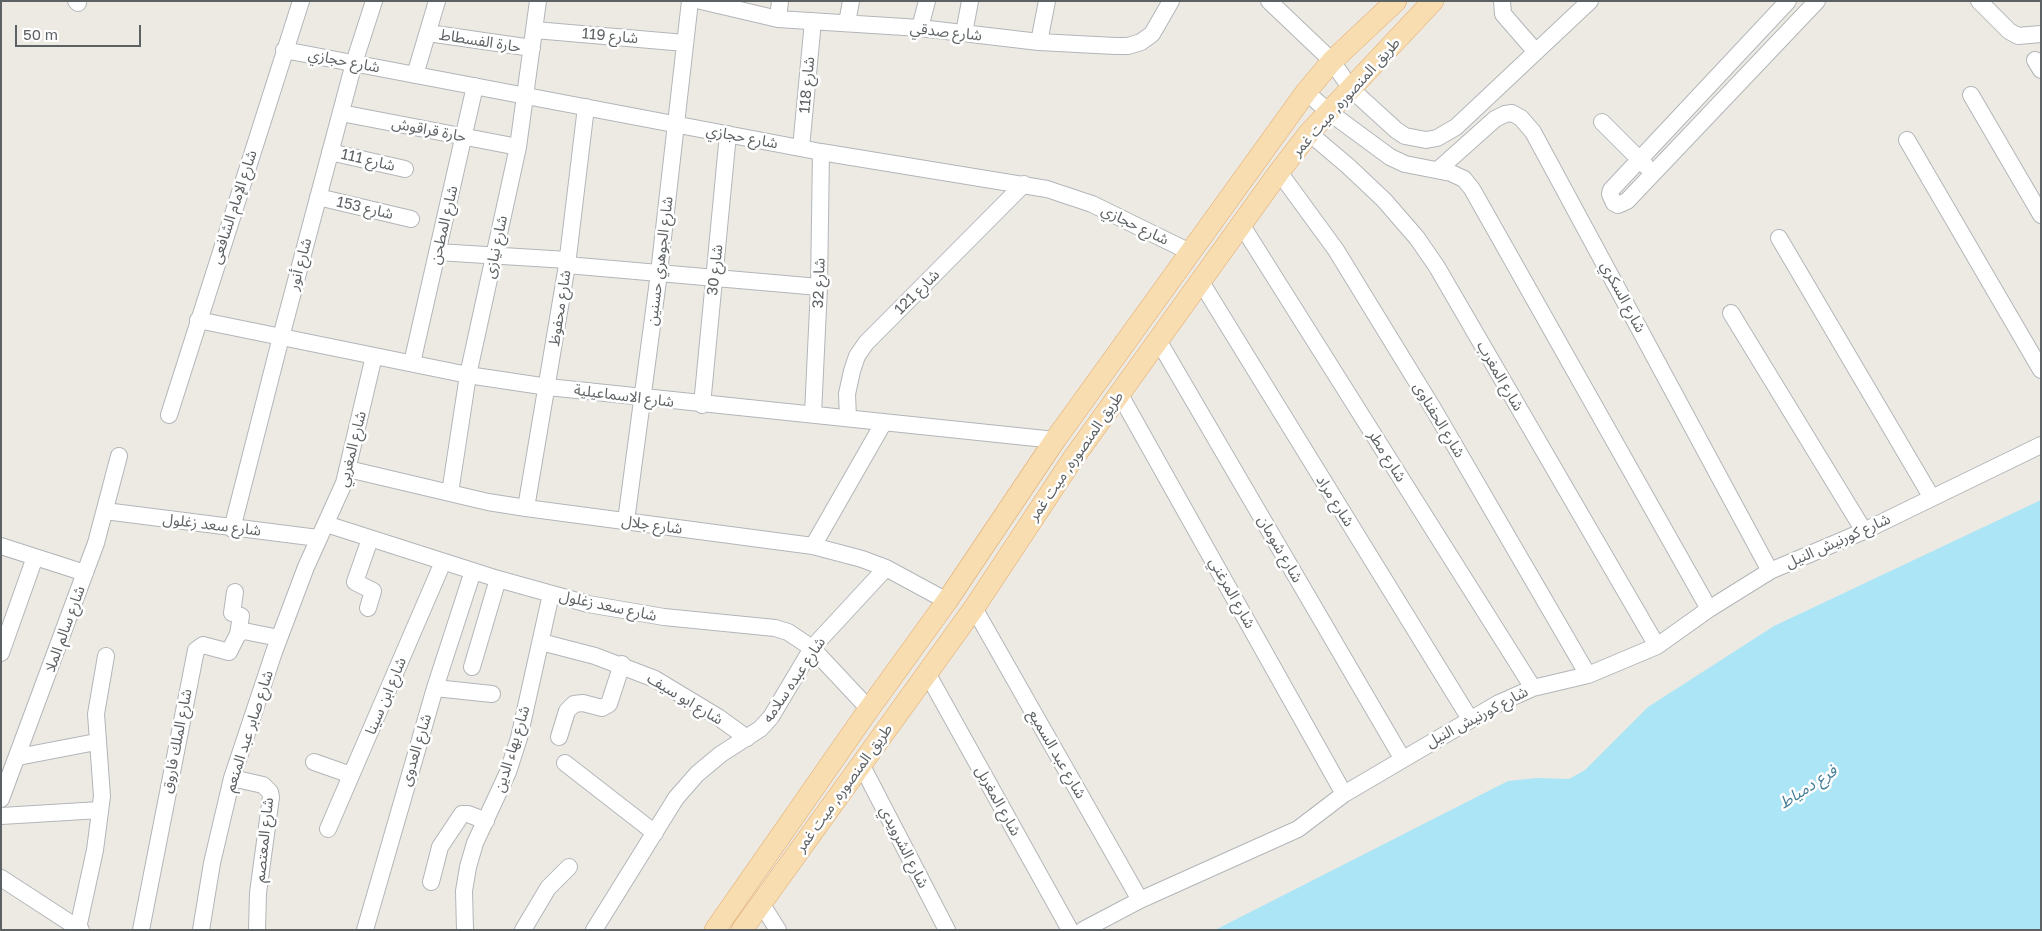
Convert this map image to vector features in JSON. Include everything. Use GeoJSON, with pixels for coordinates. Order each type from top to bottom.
{"type":"FeatureCollection","features":[{"type":"Feature","properties":{"kind":"main road","name":"طريق المنصوره, ميت غمر"},"geometry":{"type":"LineString","coordinates":[[715,930],[869,708],[947,601],[1055,440],[1306,92],[1332,61],[1396,1]]}},
{"type":"Feature","properties":{"kind":"main road","name":"طريق المنصوره, ميت غمر"},"geometry":{"type":"LineString","coordinates":[[742,930],[974,608],[1120,393],[1279,172],[1309,133],[1433,1]]}},
{"type":"Feature","properties":{"kind":"street","name":"شارع الإمام الشافعى"},"geometry":{"type":"LineString","coordinates":[[169,414],[301,1]]}},
{"type":"Feature","properties":{"kind":"street","name":"شارع أنور"},"geometry":{"type":"LineString","coordinates":[[232,528],[330,152],[354,63],[374,1]]}},
{"type":"Feature","properties":{"kind":"street"},"geometry":{"type":"LineString","coordinates":[[415,74],[438,1]]}},
{"type":"Feature","properties":{"kind":"street","name":"شارع نيازى"},"geometry":{"type":"LineString","coordinates":[[450,493],[468,374],[518,147],[538,1]]}},
{"type":"Feature","properties":{"kind":"street","name":"شارع الجوهري حسنين"},"geometry":{"type":"LineString","coordinates":[[626,521],[659,274],[690,1]]}},
{"type":"Feature","properties":{"kind":"street","name":"شارع صدقي"},"geometry":{"type":"LineString","coordinates":[[701,1],[778,19],[920,28],[1039,42],[1128,46],[1141,42],[1152,34],[1171,1]]}},
{"type":"Feature","properties":{"kind":"street"},"geometry":{"type":"LineString","coordinates":[[778,19],[780,1]]}},
{"type":"Feature","properties":{"kind":"street"},"geometry":{"type":"LineString","coordinates":[[847,23],[851,1]]}},
{"type":"Feature","properties":{"kind":"street"},"geometry":{"type":"LineString","coordinates":[[920,28],[927,1]]}},
{"type":"Feature","properties":{"kind":"street"},"geometry":{"type":"LineString","coordinates":[[964,33],[970,1]]}},
{"type":"Feature","properties":{"kind":"street"},"geometry":{"type":"LineString","coordinates":[[1039,42],[1046,1]]}},
{"type":"Feature","properties":{"kind":"street"},"geometry":{"type":"LineString","coordinates":[[1269,1],[1332,61],[1350,89],[1405,136],[1415,139],[1437,138],[1456,127],[1590,1]]}},
{"type":"Feature","properties":{"kind":"street"},"geometry":{"type":"LineString","coordinates":[[1502,1],[1503,14],[1536,52]]}},
{"type":"Feature","properties":{"kind":"street"},"geometry":{"type":"LineString","coordinates":[[1788,1],[1611,190],[1610,194],[1614,203],[1623,204],[1627,201],[1817,1]]}},
{"type":"Feature","properties":{"kind":"street"},"geometry":{"type":"LineString","coordinates":[[1980,1],[2009,31],[2018,36],[2041,34]]}},
{"type":"Feature","properties":{"kind":"street"},"geometry":{"type":"LineString","coordinates":[[1772,19],[1787,34]]}},
{"type":"Feature","properties":{"kind":"street","name":"شارع 118"},"geometry":{"type":"LineString","coordinates":[[801,148],[813,21]]}},
{"type":"Feature","properties":{"kind":"street","name":"شارع 119"},"geometry":{"type":"LineString","coordinates":[[535,30],[686,43]]}},
{"type":"Feature","properties":{"kind":"street","name":"حارة الفسطاط"},"geometry":{"type":"LineString","coordinates":[[428,33],[532,48]]}},
{"type":"Feature","properties":{"kind":"street","name":"شارع حجازي"},"geometry":{"type":"LineString","coordinates":[[284,50],[822,152],[1024,184],[1062,193],[1092,204],[1190,252]]}},
{"type":"Feature","properties":{"kind":"street","name":"شارع المطحن"},"geometry":{"type":"LineString","coordinates":[[412,363],[475,86]]}},
{"type":"Feature","properties":{"kind":"street"},"geometry":{"type":"LineString","coordinates":[[1306,92],[1329,112],[1390,157],[1413,166],[1439,169],[1464,180],[1472,189],[1709,609]]}},
{"type":"Feature","properties":{"kind":"street"},"geometry":{"type":"LineString","coordinates":[[1972,95],[2041,215]]}},
{"type":"Feature","properties":{"kind":"street"},"geometry":{"type":"LineString","coordinates":[[1690,105],[1706,120]]}},
{"type":"Feature","properties":{"kind":"street","name":"شارع محفوظ"},"geometry":{"type":"LineString","coordinates":[[526,508],[568,263],[586,107]]}},
{"type":"Feature","properties":{"kind":"street","name":"حارة قراقوش"},"geometry":{"type":"LineString","coordinates":[[341,113],[518,147]]}},
{"type":"Feature","properties":{"kind":"street","name":"شارع السكري"},"geometry":{"type":"LineString","coordinates":[[1439,169],[1495,119],[1505,114],[1512,113],[1521,118],[1533,132],[1770,571]]}},
{"type":"Feature","properties":{"kind":"street"},"geometry":{"type":"LineString","coordinates":[[1602,122],[1654,174]]}},
{"type":"Feature","properties":{"kind":"street","name":"شارع المغرب"},"geometry":{"type":"LineString","coordinates":[[1309,133],[1384,200],[1427,253],[1656,646]]}},
{"type":"Feature","properties":{"kind":"street","name":"شارع 30"},"geometry":{"type":"LineString","coordinates":[[702,405],[728,134]]}},
{"type":"Feature","properties":{"kind":"street"},"geometry":{"type":"LineString","coordinates":[[1907,140],[2041,370]]}},
{"type":"Feature","properties":{"kind":"street","name":"شارع 111"},"geometry":{"type":"LineString","coordinates":[[330,152],[406,169]]}},
{"type":"Feature","properties":{"kind":"street","name":"شارع 32"},"geometry":{"type":"LineString","coordinates":[[813,414],[819,286],[822,152]]}},
{"type":"Feature","properties":{"kind":"street","name":"شارع الحفناوى"},"geometry":{"type":"LineString","coordinates":[[1279,172],[1346,266],[1434,410],[1588,675]]}},
{"type":"Feature","properties":{"kind":"street","name":"شارع 121"},"geometry":{"type":"LineString","coordinates":[[848,418],[847,394],[852,371],[866,343],[1024,184]]}},
{"type":"Feature","properties":{"kind":"street","name":"شارع 153"},"geometry":{"type":"LineString","coordinates":[[318,197],[411,219]]}},
{"type":"Feature","properties":{"kind":"street","name":"شارع مطر"},"geometry":{"type":"LineString","coordinates":[[1241,224],[1533,688]]}},
{"type":"Feature","properties":{"kind":"street"},"geometry":{"type":"LineString","coordinates":[[1779,238],[1932,498]]}},
{"type":"Feature","properties":{"kind":"street"},"geometry":{"type":"LineString","coordinates":[[437,252],[494,255],[659,274],[819,286]]}},
{"type":"Feature","properties":{"kind":"street","name":"شارع مراد"},"geometry":{"type":"LineString","coordinates":[[1201,282],[1470,719]]}},
{"type":"Feature","properties":{"kind":"street"},"geometry":{"type":"LineString","coordinates":[[1731,313],[1864,531]]}},
{"type":"Feature","properties":{"kind":"street","name":"شارع الاسماعيلية"},"geometry":{"type":"LineString","coordinates":[[198,320],[468,374],[548,387],[702,405],[813,414],[1055,440]]}},
{"type":"Feature","properties":{"kind":"street","name":"شارع شومان"},"geometry":{"type":"LineString","coordinates":[[1158,340],[1402,758]]}},
{"type":"Feature","properties":{"kind":"street","name":"شارع المغربي"},"geometry":{"type":"LineString","coordinates":[[322,531],[339,498],[348,469],[374,356]]}},
{"type":"Feature","properties":{"kind":"street","name":"شارع المرغني"},"geometry":{"type":"LineString","coordinates":[[1120,393],[1344,794]]}},
{"type":"Feature","properties":{"kind":"street"},"geometry":{"type":"LineString","coordinates":[[813,546],[884,422]]}},
{"type":"Feature","properties":{"kind":"street","name":"شارع كورنيش النيل"},"geometry":{"type":"LineString","coordinates":[[1083,930],[1140,900],[1298,828],[1344,794],[1402,758],[1499,703],[1533,688],[1588,675],[1656,646],[1709,609],[1770,571],[1864,531],[2041,446]]}},
{"type":"Feature","properties":{"kind":"street","name":"شارع سالم الملا"},"geometry":{"type":"LineString","coordinates":[[1,800],[86,573],[106,511],[119,456]]}},
{"type":"Feature","properties":{"kind":"street","name":"شارع جلال"},"geometry":{"type":"LineString","coordinates":[[348,469],[450,493],[526,508],[813,546],[862,558],[886,568],[947,601]]}},
{"type":"Feature","properties":{"kind":"street","name":"شارع سعد زغلول"},"geometry":{"type":"LineString","coordinates":[[106,511],[232,528],[322,531],[370,538],[473,572],[588,604],[664,618],[775,628],[788,632],[812,648],[869,708]]}},
{"type":"Feature","properties":{"kind":"street","name":"شارع صابر عبد المنعم"},"geometry":{"type":"LineString","coordinates":[[201,930],[212,863],[232,778],[279,638],[322,531]]}},
{"type":"Feature","properties":{"kind":"street"},"geometry":{"type":"LineString","coordinates":[[368,608],[373,591],[355,582],[370,538]]}},
{"type":"Feature","properties":{"kind":"street"},"geometry":{"type":"LineString","coordinates":[[1,546],[86,573]]}},
{"type":"Feature","properties":{"kind":"street"},"geometry":{"type":"LineString","coordinates":[[2,647],[35,557]]}},
{"type":"Feature","properties":{"kind":"street","name":"شارع ابن سينا"},"geometry":{"type":"LineString","coordinates":[[328,829],[443,562]]}},
{"type":"Feature","properties":{"kind":"street","name":"شارع عبده سلامه"},"geometry":{"type":"LineString","coordinates":[[594,930],[676,798],[697,774],[721,754],[747,738],[771,717],[812,648],[886,568]]}},
{"type":"Feature","properties":{"kind":"street","name":"شارع العدوى"},"geometry":{"type":"LineString","coordinates":[[365,930],[435,688],[473,572]]}},
{"type":"Feature","properties":{"kind":"street"},"geometry":{"type":"LineString","coordinates":[[472,667],[498,579]]}},
{"type":"Feature","properties":{"kind":"street"},"geometry":{"type":"LineString","coordinates":[[235,592],[232,613],[241,616],[238,634]]}},
{"type":"Feature","properties":{"kind":"street","name":"شارع بهاء الدين"},"geometry":{"type":"LineString","coordinates":[[465,930],[464,892],[468,867],[475,843],[508,772],[519,738],[551,594]]}},
{"type":"Feature","properties":{"kind":"street","name":"شارع عبد السميع"},"geometry":{"type":"LineString","coordinates":[[974,608],[1140,900]]}},
{"type":"Feature","properties":{"kind":"street"},"geometry":{"type":"LineString","coordinates":[[238,634],[246,631],[279,638]]}},
{"type":"Feature","properties":{"kind":"street","name":"شارع الملك فاروق"},"geometry":{"type":"LineString","coordinates":[[141,930],[196,650],[203,644],[229,652],[238,634]]}},
{"type":"Feature","properties":{"kind":"street","name":"شارع ابو سيف"},"geometry":{"type":"LineString","coordinates":[[540,642],[622,664],[687,697],[747,738]]}},
{"type":"Feature","properties":{"kind":"street"},"geometry":{"type":"LineString","coordinates":[[1,878],[72,927],[95,850],[102,796],[96,742],[96,714],[106,656]]}},
{"type":"Feature","properties":{"kind":"street"},"geometry":{"type":"LineString","coordinates":[[559,738],[567,711],[574,704],[583,703],[602,708],[610,704],[622,664]]}},
{"type":"Feature","properties":{"kind":"street","name":"شارع المغربل"},"geometry":{"type":"LineString","coordinates":[[927,673],[1070,930]]}},
{"type":"Feature","properties":{"kind":"street"},"geometry":{"type":"LineString","coordinates":[[435,688],[492,694]]}},
{"type":"Feature","properties":{"kind":"street"},"geometry":{"type":"LineString","coordinates":[[18,757],[96,742]]}},
{"type":"Feature","properties":{"kind":"street"},"geometry":{"type":"LineString","coordinates":[[314,762],[351,775]]}},
{"type":"Feature","properties":{"kind":"street"},"geometry":{"type":"LineString","coordinates":[[565,763],[655,833]]}},
{"type":"Feature","properties":{"kind":"street","name":"شارع الشرويدي"},"geometry":{"type":"LineString","coordinates":[[861,764],[947,930]]}},
{"type":"Feature","properties":{"kind":"street","name":"شارع المعتصم"},"geometry":{"type":"LineString","coordinates":[[232,778],[263,785],[270,792],[271,798],[259,885],[257,930]]}},
{"type":"Feature","properties":{"kind":"street"},"geometry":{"type":"LineString","coordinates":[[1,816],[100,810]]}},
{"type":"Feature","properties":{"kind":"street"},"geometry":{"type":"LineString","coordinates":[[431,882],[440,847],[462,814],[468,814],[486,821]]}},
{"type":"Feature","properties":{"kind":"street"},"geometry":{"type":"LineString","coordinates":[[522,930],[548,888],[569,867]]}},
{"type":"Feature","properties":{"kind":"street"},"geometry":{"type":"LineString","coordinates":[[761,903],[778,930]]}},
{"type":"Feature","properties":{"kind":"water","name":"فرع دمياط"},"geometry":{"type":"Polygon","coordinates":[[[2041,500],[2041,930],[1215,930],[1508,781],[1537,778],[1569,779],[1585,770],[1648,707],[1774,626],[2041,500]]]}}]}
